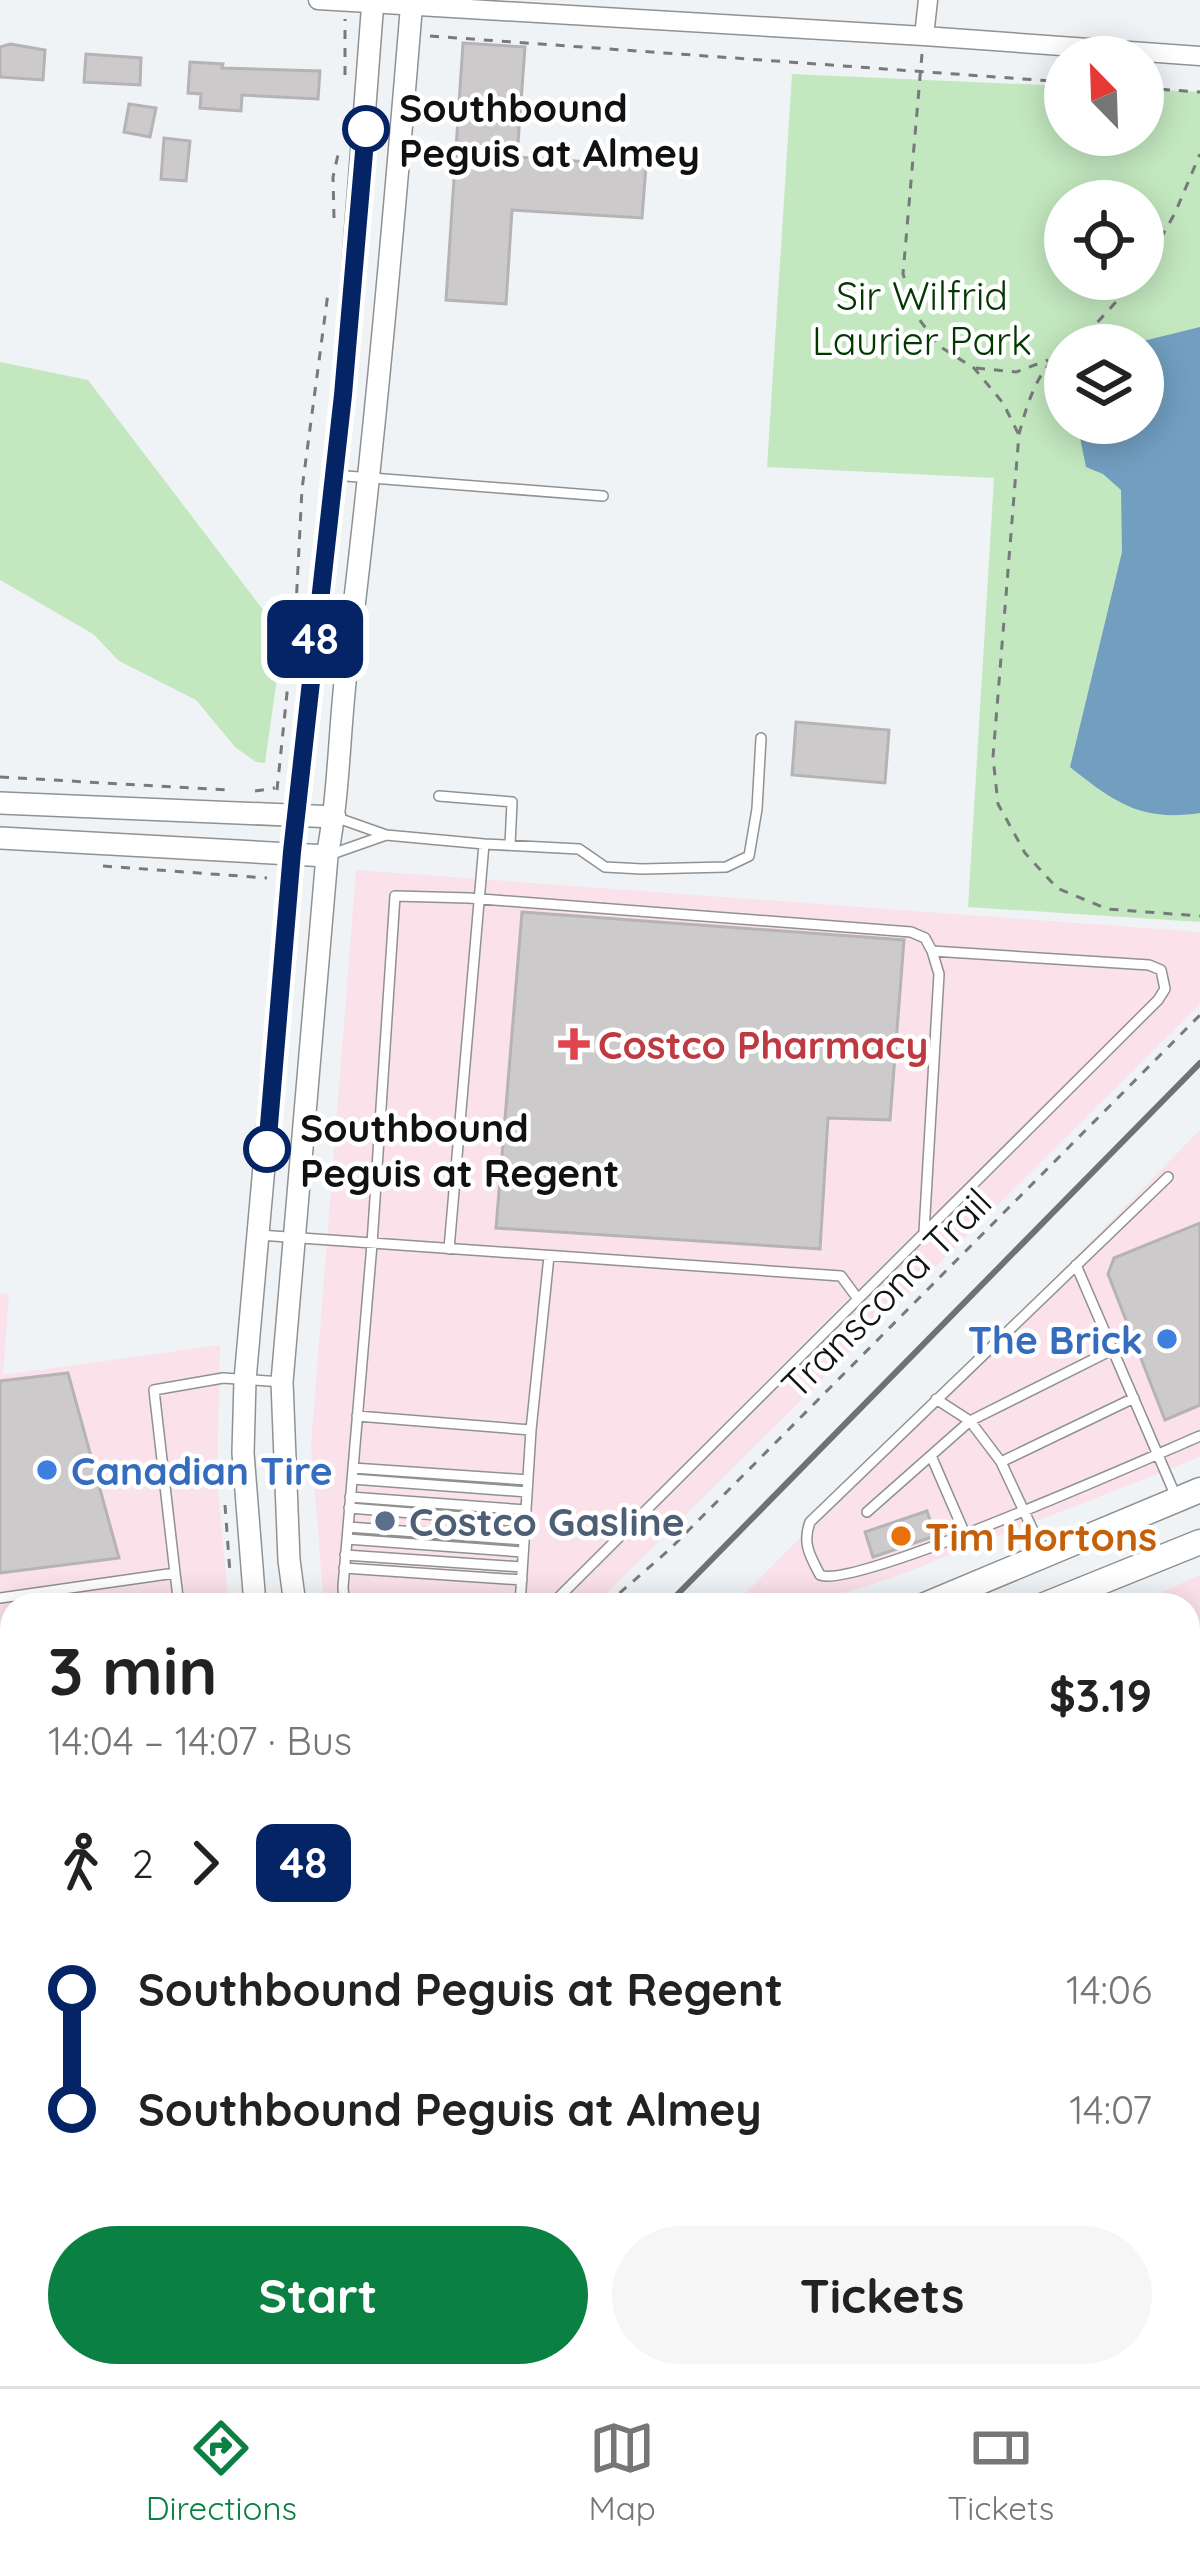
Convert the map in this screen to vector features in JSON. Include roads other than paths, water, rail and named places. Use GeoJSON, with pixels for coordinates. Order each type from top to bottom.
{"type":"FeatureCollection","features":[{"type":"Feature","properties":{"kind":"main road"},"geometry":{"type":"LineString","coordinates":[[954,1593],[1188,1495]]}},
{"type":"Feature","properties":{"kind":"main road"},"geometry":{"type":"LineString","coordinates":[[1080,1593],[1200,1542]]}},
{"type":"Feature","properties":{"kind":"main road"},"geometry":{"type":"LineString","coordinates":[[1044,1555],[1056,1593]]}},
{"type":"Feature","properties":{"kind":"street"},"geometry":{"type":"LineString","coordinates":[[318,0],[1200,56]]}},
{"type":"Feature","properties":{"kind":"street"},"geometry":{"type":"LineString","coordinates":[[924,36],[928,0]]}},
{"type":"Feature","properties":{"kind":"street"},"geometry":{"type":"LineString","coordinates":[[254,1593],[246,1519],[245,1380],[292,852],[345,372],[373,2]]}},
{"type":"Feature","properties":{"kind":"street"},"geometry":{"type":"LineString","coordinates":[[293,1593],[282,1382],[327,856],[335,817],[338,730],[392,268],[412,4]]}},
{"type":"Feature","properties":{"kind":"street"},"geometry":{"type":"LineString","coordinates":[[0,803],[335,817]]}},
{"type":"Feature","properties":{"kind":"street"},"geometry":{"type":"LineString","coordinates":[[0,838],[327,856]]}},
{"type":"Feature","properties":{"kind":"lane"},"geometry":{"type":"LineString","coordinates":[[333,475],[603,496]]}},
{"type":"Feature","properties":{"kind":"lane"},"geometry":{"type":"LineString","coordinates":[[335,817],[386,835],[579,849],[605,867],[726,867],[748,856],[757,809],[760,738]]}},
{"type":"Feature","properties":{"kind":"lane"},"geometry":{"type":"LineString","coordinates":[[439,796],[512,802],[510,845]]}},
{"type":"Feature","properties":{"kind":"lane"},"geometry":{"type":"LineString","coordinates":[[327,856],[386,835]]}},
{"type":"Feature","properties":{"kind":"lane"},"geometry":{"type":"LineString","coordinates":[[449,1249],[484,844]]}},
{"type":"Feature","properties":{"kind":"lane"},"geometry":{"type":"LineString","coordinates":[[344,1593],[395,896],[482,898],[911,932],[925,938],[939,974],[924,1233]]}},
{"type":"Feature","properties":{"kind":"lane"},"geometry":{"type":"LineString","coordinates":[[563,1593],[1165,989],[1161,970],[1149,965],[932,950]]}},
{"type":"Feature","properties":{"kind":"lane"},"geometry":{"type":"LineString","coordinates":[[1168,1177],[810,1522],[805,1536],[820,1575],[831,1579],[965,1534],[1200,1436]]}},
{"type":"Feature","properties":{"kind":"lane"},"geometry":{"type":"LineString","coordinates":[[259,1235],[841,1276],[858,1299]]}},
{"type":"Feature","properties":{"kind":"lane"},"geometry":{"type":"LineString","coordinates":[[521,1593],[549,1256]]}},
{"type":"Feature","properties":{"kind":"lane"},"geometry":{"type":"LineString","coordinates":[[1076,1265],[1158,1454],[1188,1495]]}},
{"type":"Feature","properties":{"kind":"lane"},"geometry":{"type":"LineString","coordinates":[[867,1512],[970,1421],[1114,1349]]}},
{"type":"Feature","properties":{"kind":"lane"},"geometry":{"type":"LineString","coordinates":[[177,1593],[154,1390],[223,1378],[282,1382]]}},
{"type":"Feature","properties":{"kind":"lane"},"geometry":{"type":"LineString","coordinates":[[1001,1462],[1134,1398]]}},
{"type":"Feature","properties":{"kind":"lane"},"geometry":{"type":"LineString","coordinates":[[936,1400],[970,1421],[1001,1462],[1044,1555]]}},
{"type":"Feature","properties":{"kind":"lane"},"geometry":{"type":"LineString","coordinates":[[358,1416],[531,1430]]}},
{"type":"Feature","properties":{"kind":"lane"},"geometry":{"type":"LineString","coordinates":[[932,1457],[965,1534]]}},
{"type":"Feature","properties":{"kind":"lane"},"geometry":{"type":"LineString","coordinates":[[352,1473],[527,1486]]}},
{"type":"Feature","properties":{"kind":"lane"},"geometry":{"type":"LineString","coordinates":[[350,1503],[526,1516]]}},
{"type":"Feature","properties":{"kind":"lane"},"geometry":{"type":"LineString","coordinates":[[347,1533],[524,1546]]}},
{"type":"Feature","properties":{"kind":"lane"},"geometry":{"type":"LineString","coordinates":[[345,1561],[522,1574]]}},
{"type":"Feature","properties":{"kind":"lane"},"geometry":{"type":"LineString","coordinates":[[35,1593],[175,1573]]}},
{"type":"Feature","properties":{"kind":"water"},"geometry":{"type":"Polygon","coordinates":[[[1200,327],[1200,813],[1179,815],[1129,806],[1070,767],[1122,552],[1121,490],[1086,467],[1081,444],[1164,444],[1164,336],[1200,327]]]}},
{"type":"Feature","properties":{"kind":"railway"},"geometry":{"type":"LineString","coordinates":[[679,1593],[1200,1063]]}},
{"type":"Feature","properties":{"kind":"place","name":"Southbound Peguis at Almey"},"geometry":{"type":"Point","coordinates":[366,129]}},
{"type":"Feature","properties":{"kind":"place","name":"Costco Pharmacy"},"geometry":{"type":"Point","coordinates":[574,1044]}},
{"type":"Feature","properties":{"kind":"place","name":"Southbound Peguis at Regent"},"geometry":{"type":"Point","coordinates":[267,1149]}},
{"type":"Feature","properties":{"kind":"place","name":"The Brick"},"geometry":{"type":"Point","coordinates":[1167,1339]}},
{"type":"Feature","properties":{"kind":"place","name":"Canadian Tire"},"geometry":{"type":"Point","coordinates":[47,1470]}},
{"type":"Feature","properties":{"kind":"place","name":"Costco Gasline"},"geometry":{"type":"Point","coordinates":[385,1521]}},
{"type":"Feature","properties":{"kind":"place","name":"Tim Hortons"},"geometry":{"type":"Point","coordinates":[901,1536]}},
{"type":"Feature","properties":{"kind":"park label","name":"Sir Wilfrid Laurier Park"},"geometry":{"type":"Point","coordinates":[922,318]}}]}
